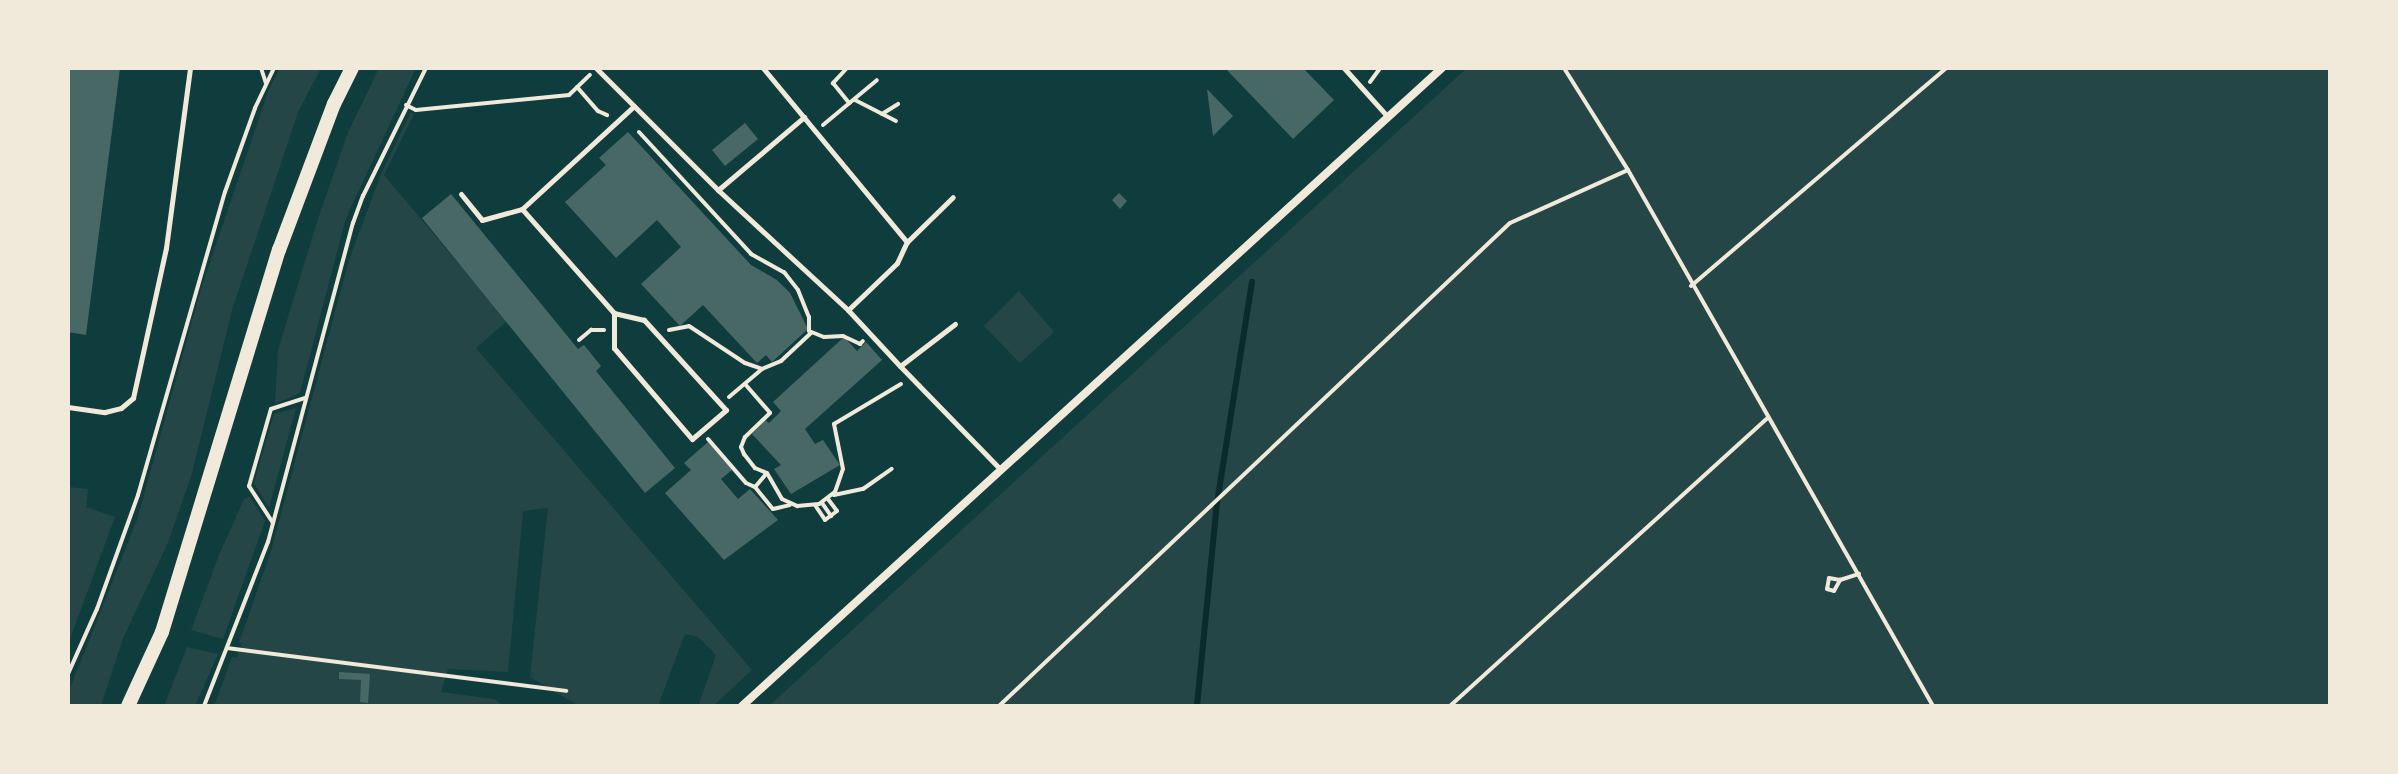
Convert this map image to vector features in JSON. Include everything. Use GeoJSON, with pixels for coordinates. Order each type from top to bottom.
{"type":"FeatureCollection","features":[{"type":"Feature","properties":{"kind":"main road"},"geometry":{"type":"LineString","coordinates":[[128,706],[162,632],[279,250],[334,104],[352,68]]}},
{"type":"Feature","properties":{"kind":"street"},"geometry":{"type":"LineString","coordinates":[[742,706],[1442,68]]}},
{"type":"Feature","properties":{"kind":"lane"},"geometry":{"type":"LineString","coordinates":[[68,407],[105,412],[121,408],[133,398],[166,248],[190,68]]}},
{"type":"Feature","properties":{"kind":"lane"},"geometry":{"type":"LineString","coordinates":[[596,68],[718,190],[848,310],[1001,470]]}},
{"type":"Feature","properties":{"kind":"lane"},"geometry":{"type":"LineString","coordinates":[[763,68],[907,242]]}},
{"type":"Feature","properties":{"kind":"lane"},"geometry":{"type":"LineString","coordinates":[[1344,68],[1388,117]]}},
{"type":"Feature","properties":{"kind":"lane"},"geometry":{"type":"LineString","coordinates":[[461,194],[482,220],[522,209],[634,106]]}},
{"type":"Feature","properties":{"kind":"lane"},"geometry":{"type":"LineString","coordinates":[[718,190],[804,117]]}},
{"type":"Feature","properties":{"kind":"lane"},"geometry":{"type":"LineString","coordinates":[[848,310],[897,263],[907,242],[953,197]]}},
{"type":"Feature","properties":{"kind":"lane"},"geometry":{"type":"LineString","coordinates":[[522,209],[614,313],[644,320],[726,410],[692,439],[614,348],[614,313]]}},
{"type":"Feature","properties":{"kind":"lane"},"geometry":{"type":"LineString","coordinates":[[900,366],[955,324]]}},
{"type":"Feature","properties":{"kind":"path"},"geometry":{"type":"LineString","coordinates":[[261,68],[266,83]]}},
{"type":"Feature","properties":{"kind":"path"},"geometry":{"type":"LineString","coordinates":[[68,674],[138,495],[202,266],[274,68]]}},
{"type":"Feature","properties":{"kind":"path"},"geometry":{"type":"LineString","coordinates":[[204,706],[273,523],[353,223],[426,68]]}},
{"type":"Feature","properties":{"kind":"path"},"geometry":{"type":"LineString","coordinates":[[406,105],[416,110],[569,95],[596,68]]}},
{"type":"Feature","properties":{"kind":"path"},"geometry":{"type":"LineString","coordinates":[[847,68],[833,83],[849,103]]}},
{"type":"Feature","properties":{"kind":"path"},"geometry":{"type":"LineString","coordinates":[[1564,68],[1628,170],[1691,286],[1933,706]]}},
{"type":"Feature","properties":{"kind":"path"},"geometry":{"type":"LineString","coordinates":[[1691,286],[1946,68]]}},
{"type":"Feature","properties":{"kind":"path"},"geometry":{"type":"LineString","coordinates":[[815,131],[877,80]]}},
{"type":"Feature","properties":{"kind":"path"},"geometry":{"type":"LineString","coordinates":[[577,87],[598,111],[635,126],[751,254],[784,272],[798,290],[811,333]]}},
{"type":"Feature","properties":{"kind":"path"},"geometry":{"type":"LineString","coordinates":[[854,99],[896,121]]}},
{"type":"Feature","properties":{"kind":"path"},"geometry":{"type":"LineString","coordinates":[[882,114],[898,104]]}},
{"type":"Feature","properties":{"kind":"path"},"geometry":{"type":"LineString","coordinates":[[999,706],[1510,223],[1628,170]]}},
{"type":"Feature","properties":{"kind":"path"},"geometry":{"type":"LineString","coordinates":[[811,333],[824,337],[843,336],[860,344],[871,334]]}},
{"type":"Feature","properties":{"kind":"path"},"geometry":{"type":"LineString","coordinates":[[720,405],[762,369],[781,361],[811,333]]}},
{"type":"Feature","properties":{"kind":"path"},"geometry":{"type":"LineString","coordinates":[[830,497],[843,469],[834,424],[912,378]]}},
{"type":"Feature","properties":{"kind":"path"},"geometry":{"type":"LineString","coordinates":[[745,384],[770,413],[745,437],[741,447],[748,463],[767,473],[775,492],[792,504]]}},
{"type":"Feature","properties":{"kind":"path"},"geometry":{"type":"LineString","coordinates":[[273,523],[249,486],[271,409],[305,398]]}},
{"type":"Feature","properties":{"kind":"path"},"geometry":{"type":"LineString","coordinates":[[1450,706],[1768,418]]}},
{"type":"Feature","properties":{"kind":"path"},"geometry":{"type":"LineString","coordinates":[[701,431],[773,509],[792,504],[822,503],[830,497],[863,489],[892,469]]}},
{"type":"Feature","properties":{"kind":"path"},"geometry":{"type":"LineString","coordinates":[[755,487],[767,473]]}},
{"type":"Feature","properties":{"kind":"path"},"geometry":{"type":"LineString","coordinates":[[815,505],[825,520],[837,511],[830,497]]}},
{"type":"Feature","properties":{"kind":"path"},"geometry":{"type":"LineString","coordinates":[[822,503],[831,516]]}},
{"type":"Feature","properties":{"kind":"path"},"geometry":{"type":"LineString","coordinates":[[1840,580],[1859,574]]}},
{"type":"Feature","properties":{"kind":"path"},"geometry":{"type":"LineString","coordinates":[[227,648],[566,691]]}},
{"type":"Feature","properties":{"kind":"shaded area"},"geometry":{"type":"Polygon","coordinates":[[[280,68],[321,68],[298,112],[232,310],[191,477],[167,545],[123,638],[101,706],[68,706],[68,693],[137,520],[201,289],[269,89],[280,68]]]}},
{"type":"Feature","properties":{"kind":"shaded area"},"geometry":{"type":"Polygon","coordinates":[[[379,68],[416,68],[346,218],[300,393],[275,404],[278,350],[317,222],[347,135],[379,68]]]}},
{"type":"Feature","properties":{"kind":"shaded area"},"geometry":{"type":"Polygon","coordinates":[[[1467,68],[2330,68],[2330,706],[769,706],[1467,68]]]}},
{"type":"Feature","properties":{"kind":"shaded area"},"geometry":{"type":"Polygon","coordinates":[[[411,112],[414,114],[384,175],[507,321],[476,348],[752,670],[713,706],[699,704],[716,655],[698,637],[685,634],[658,706],[579,706],[530,677],[548,508],[523,511],[508,672],[448,669],[441,692],[494,699],[504,706],[214,706],[232,657],[237,658],[242,644],[239,643],[271,551],[349,260],[381,174],[411,112]]]}},
{"type":"Feature","properties":{"kind":"shaded area"},"geometry":{"type":"Polygon","coordinates":[[[1019,291],[1054,332],[1020,363],[984,326],[1019,291]]]}},
{"type":"Feature","properties":{"kind":"shaded area"},"geometry":{"type":"Polygon","coordinates":[[[296,408],[269,508],[254,483],[274,414],[296,408]]]}},
{"type":"Feature","properties":{"kind":"shaded area"},"geometry":{"type":"Polygon","coordinates":[[[68,487],[88,489],[86,507],[115,517],[68,644],[68,487]]]}},
{"type":"Feature","properties":{"kind":"shaded area"},"geometry":{"type":"Polygon","coordinates":[[[250,497],[265,521],[223,639],[191,630],[219,555],[244,499],[250,497]]]}},
{"type":"Feature","properties":{"kind":"shaded area"},"geometry":{"type":"Polygon","coordinates":[[[187,647],[218,654],[195,706],[164,706],[187,647]]]}},
{"type":"Feature","properties":{"kind":"building"},"geometry":{"type":"Polygon","coordinates":[[[68,68],[120,68],[86,335],[68,332],[68,68]]]}},
{"type":"Feature","properties":{"kind":"building"},"geometry":{"type":"Polygon","coordinates":[[[1225,68],[1303,68],[1334,100],[1293,139],[1225,68]]]}},
{"type":"Feature","properties":{"kind":"building"},"geometry":{"type":"Polygon","coordinates":[[[1207,89],[1233,116],[1213,136],[1207,89]]]}},
{"type":"Feature","properties":{"kind":"building"},"geometry":{"type":"Polygon","coordinates":[[[745,123],[758,139],[725,166],[712,150],[745,123]]]}},
{"type":"Feature","properties":{"kind":"building"},"geometry":{"type":"Polygon","coordinates":[[[628,132],[751,265],[777,280],[790,293],[808,329],[772,362],[766,355],[757,363],[703,305],[680,326],[641,284],[681,247],[657,220],[616,258],[565,202],[606,165],[599,158],[628,132]]]}},
{"type":"Feature","properties":{"kind":"building"},"geometry":{"type":"Polygon","coordinates":[[[1119,193],[1127,201],[1120,209],[1112,200],[1119,193]]]}},
{"type":"Feature","properties":{"kind":"building"},"geometry":{"type":"Polygon","coordinates":[[[451,194],[578,349],[584,345],[601,366],[596,371],[675,468],[645,493],[422,218],[451,194]]]}},
{"type":"Feature","properties":{"kind":"building"},"geometry":{"type":"Polygon","coordinates":[[[844,337],[857,351],[866,342],[882,360],[805,429],[815,444],[823,440],[840,465],[791,494],[774,469],[781,465],[752,434],[765,420],[769,423],[781,411],[773,402],[844,337]]]}},
{"type":"Feature","properties":{"kind":"building"},"geometry":{"type":"Polygon","coordinates":[[[708,442],[732,470],[721,479],[738,499],[750,489],[778,520],[724,560],[665,493],[691,470],[684,463],[708,442]]]}},
{"type":"Feature","properties":{"kind":"building"},"geometry":{"type":"Polygon","coordinates":[[[339,672],[370,674],[368,703],[360,702],[361,680],[339,679],[339,672]]]}},
{"type":"Feature","properties":{"kind":"waterway"},"geometry":{"type":"LineString","coordinates":[[1197,706],[1217,503],[1252,282]]}}]}
